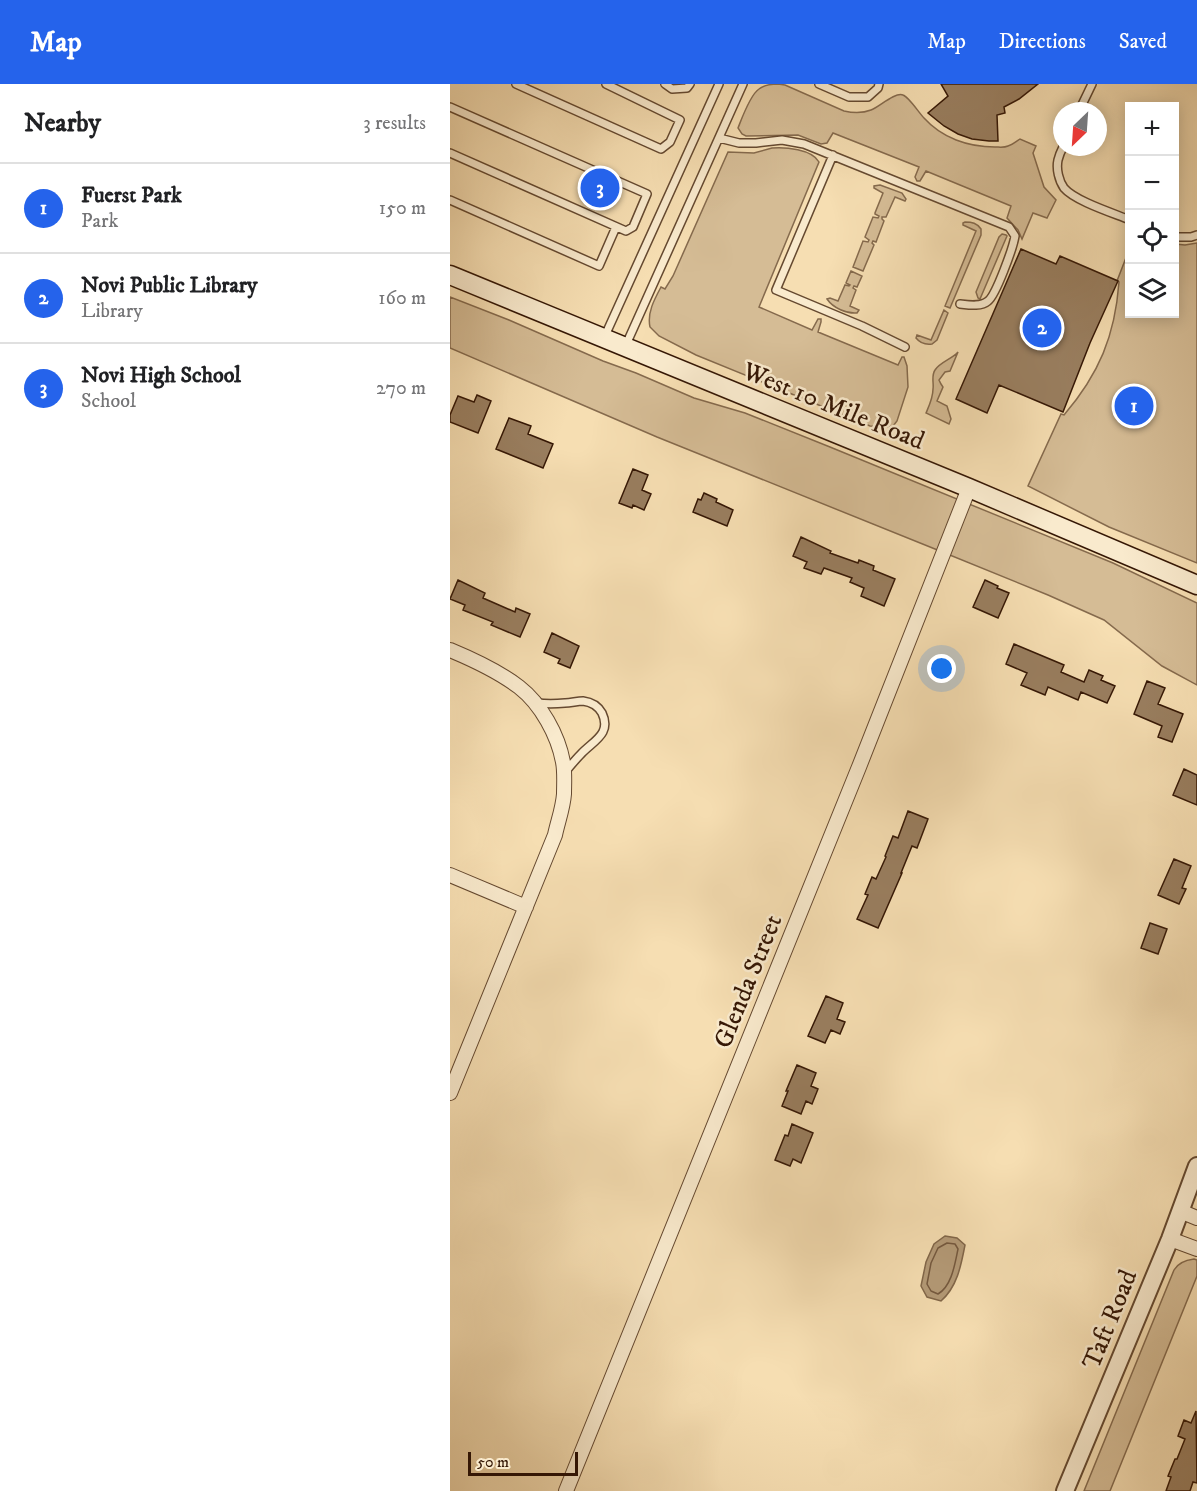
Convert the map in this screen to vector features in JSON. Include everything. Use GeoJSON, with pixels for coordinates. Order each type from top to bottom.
{"type":"FeatureCollection","features":[{"type":"Feature","properties":{"kind":"main road","name":"West 10 Mile Road"},"geometry":{"type":"LineString","coordinates":[[450,275],[969,488],[1197,585]]}},
{"type":"Feature","properties":{"kind":"street","name":"Glenda Street"},"geometry":{"type":"LineString","coordinates":[[566,1491],[859,767],[969,488]]}},
{"type":"Feature","properties":{"kind":"street"},"geometry":{"type":"LineString","coordinates":[[450,650],[496,672],[535,703],[553,733],[564,773],[564,796],[558,824],[547,855],[450,1093]]}},
{"type":"Feature","properties":{"kind":"street"},"geometry":{"type":"LineString","coordinates":[[450,875],[526,907]]}},
{"type":"Feature","properties":{"kind":"street","name":"Taft Road"},"geometry":{"type":"LineString","coordinates":[[1065,1491],[1170,1239],[1197,1166]]}},
{"type":"Feature","properties":{"kind":"street"},"geometry":{"type":"LineString","coordinates":[[1180,1211],[1197,1218]]}},
{"type":"Feature","properties":{"kind":"street"},"geometry":{"type":"LineString","coordinates":[[1170,1239],[1197,1249]]}},
{"type":"Feature","properties":{"kind":"lane"},"geometry":{"type":"LineString","coordinates":[[516,84],[661,149],[670,142],[680,120],[606,84]]}},
{"type":"Feature","properties":{"kind":"lane"},"geometry":{"type":"LineString","coordinates":[[665,84],[672,89],[687,88],[690,84]]}},
{"type":"Feature","properties":{"kind":"lane"},"geometry":{"type":"LineString","coordinates":[[604,338],[719,84]]}},
{"type":"Feature","properties":{"kind":"lane"},"geometry":{"type":"LineString","coordinates":[[625,346],[743,84]]}},
{"type":"Feature","properties":{"kind":"lane"},"geometry":{"type":"LineString","coordinates":[[819,84],[849,97],[868,97],[878,88],[879,84]]}},
{"type":"Feature","properties":{"kind":"lane"},"geometry":{"type":"LineString","coordinates":[[1083,102],[1092,84]]}},
{"type":"Feature","properties":{"kind":"lane"},"geometry":{"type":"LineString","coordinates":[[450,107],[647,194],[633,227],[626,231],[450,153]]}},
{"type":"Feature","properties":{"kind":"lane"},"geometry":{"type":"LineString","coordinates":[[719,138],[739,142],[782,140],[804,144],[1009,227],[1015,236],[1013,247],[993,295],[987,302],[976,305],[960,304]]}},
{"type":"Feature","properties":{"kind":"lane"},"geometry":{"type":"LineString","coordinates":[[833,155],[776,290],[862,326],[905,347]]}},
{"type":"Feature","properties":{"kind":"lane"},"geometry":{"type":"LineString","coordinates":[[1060,156],[1057,165],[1059,177],[1065,189],[1074,196],[1125,218]]}},
{"type":"Feature","properties":{"kind":"lane"},"geometry":{"type":"LineString","coordinates":[[450,200],[599,266],[616,227]]}},
{"type":"Feature","properties":{"kind":"lane"},"geometry":{"type":"LineString","coordinates":[[1179,237],[1197,235]]}},
{"type":"Feature","properties":{"kind":"lane"},"geometry":{"type":"LineString","coordinates":[[535,703],[554,704],[581,701],[599,707],[604,716],[606,724],[598,740],[582,752],[564,773]]}},
{"type":"Feature","properties":{"kind":"shaded area"},"geometry":{"type":"Polygon","coordinates":[[[778,84],[854,113],[871,110],[891,98],[903,95],[931,125],[956,140],[985,147],[1005,147],[1020,139],[1036,146],[1033,153],[1044,187],[1056,200],[1047,218],[1033,213],[1022,239],[1018,230],[1007,218],[1011,206],[926,171],[920,181],[917,181],[915,177],[919,167],[833,133],[827,143],[821,144],[798,135],[746,136],[742,134],[738,128],[752,96],[763,87],[778,84]]]}},
{"type":"Feature","properties":{"kind":"shaded area"},"geometry":{"type":"Polygon","coordinates":[[[772,148],[791,149],[811,154],[819,162],[759,307],[812,330],[818,319],[821,319],[818,332],[898,365],[904,357],[908,387],[897,421],[893,426],[870,426],[696,355],[659,336],[650,327],[649,317],[654,302],[661,287],[665,289],[673,276],[728,152],[754,153],[772,148]]]}},
{"type":"Feature","properties":{"kind":"shaded area"},"geometry":{"type":"Polygon","coordinates":[[[880,185],[902,193],[906,199],[905,201],[895,197],[886,217],[882,217],[884,221],[876,242],[872,243],[874,245],[863,271],[853,267],[863,241],[868,242],[869,240],[865,237],[873,217],[878,218],[879,216],[875,213],[883,193],[874,186],[880,185]]]}},
{"type":"Feature","properties":{"kind":"shaded area"},"geometry":{"type":"Polygon","coordinates":[[[965,222],[978,225],[981,235],[950,308],[945,306],[976,231],[963,225],[965,222]]]}},
{"type":"Feature","properties":{"kind":"shaded area"},"geometry":{"type":"Polygon","coordinates":[[[1002,234],[1007,236],[980,299],[976,292],[1002,234]]]}},
{"type":"Feature","properties":{"kind":"shaded area"},"geometry":{"type":"Polygon","coordinates":[[[1197,243],[1197,563],[1109,527],[1028,486],[1061,414],[1064,415],[1087,385],[1103,353],[1114,320],[1119,282],[1117,281],[1125,260],[1125,318],[1179,318],[1179,244],[1197,243]]]}},
{"type":"Feature","properties":{"kind":"shaded area"},"geometry":{"type":"Polygon","coordinates":[[[851,271],[862,276],[857,287],[853,288],[856,290],[850,306],[859,310],[857,313],[840,310],[827,299],[838,301],[845,285],[850,285],[846,283],[851,271]]]}},
{"type":"Feature","properties":{"kind":"shaded area"},"geometry":{"type":"Polygon","coordinates":[[[450,297],[694,398],[745,413],[830,447],[1113,563],[1197,603],[1197,685],[1162,666],[1104,620],[1048,595],[657,437],[450,348],[450,297]]]}},
{"type":"Feature","properties":{"kind":"shaded area"},"geometry":{"type":"Polygon","coordinates":[[[944,310],[948,313],[937,340],[932,344],[919,341],[916,338],[917,335],[931,340],[944,310]]]}},
{"type":"Feature","properties":{"kind":"shaded area"},"geometry":{"type":"Polygon","coordinates":[[[958,352],[950,371],[945,372],[939,380],[943,387],[937,401],[947,406],[951,419],[949,424],[926,413],[931,402],[935,370],[958,352]]]}},
{"type":"Feature","properties":{"kind":"shaded area"},"geometry":{"type":"Polygon","coordinates":[[[1197,1260],[1197,1276],[1110,1491],[1084,1491],[1174,1270],[1182,1262],[1197,1260]]]}},
{"type":"Feature","properties":{"kind":"water"},"geometry":{"type":"Polygon","coordinates":[[[945,1236],[957,1238],[965,1245],[955,1283],[941,1301],[927,1297],[921,1286],[926,1262],[934,1244],[945,1236]]]}},
{"type":"Feature","properties":{"kind":"building"},"geometry":{"type":"Polygon","coordinates":[[[941,84],[1038,84],[1004,107],[1005,113],[997,115],[998,141],[989,141],[958,134],[928,113],[948,96],[941,84]]]}},
{"type":"Feature","properties":{"kind":"building"},"geometry":{"type":"Polygon","coordinates":[[[1021,249],[1056,264],[1060,256],[1118,281],[1090,343],[1063,412],[999,385],[987,413],[956,399],[1021,249]]]}},
{"type":"Feature","properties":{"kind":"building"},"geometry":{"type":"Polygon","coordinates":[[[477,395],[491,401],[478,433],[450,422],[450,415],[458,396],[474,402],[477,395]]]}},
{"type":"Feature","properties":{"kind":"building"},"geometry":{"type":"Polygon","coordinates":[[[509,418],[531,426],[528,434],[553,444],[543,468],[496,449],[509,418]]]}},
{"type":"Feature","properties":{"kind":"building"},"geometry":{"type":"Polygon","coordinates":[[[633,469],[648,475],[642,490],[651,494],[644,510],[633,505],[632,508],[619,503],[633,469]]]}},
{"type":"Feature","properties":{"kind":"building"},"geometry":{"type":"Polygon","coordinates":[[[704,493],[733,510],[727,526],[693,512],[698,499],[701,500],[704,493]]]}},
{"type":"Feature","properties":{"kind":"building"},"geometry":{"type":"Polygon","coordinates":[[[801,537],[831,551],[830,553],[874,566],[873,570],[895,579],[884,606],[861,596],[864,588],[850,582],[852,578],[824,568],[821,574],[804,568],[807,562],[793,556],[801,537]]]}},
{"type":"Feature","properties":{"kind":"building"},"geometry":{"type":"Polygon","coordinates":[[[458,580],[485,593],[483,598],[515,612],[516,608],[530,614],[520,637],[491,625],[493,622],[463,610],[465,605],[450,599],[458,580]]]}},
{"type":"Feature","properties":{"kind":"building"},"geometry":{"type":"Polygon","coordinates":[[[985,580],[1009,593],[998,618],[973,607],[985,580]]]}},
{"type":"Feature","properties":{"kind":"building"},"geometry":{"type":"Polygon","coordinates":[[[552,633],[579,646],[570,668],[558,663],[560,659],[544,652],[552,633]]]}},
{"type":"Feature","properties":{"kind":"building"},"geometry":{"type":"Polygon","coordinates":[[[1014,644],[1064,665],[1061,672],[1084,682],[1089,670],[1103,676],[1101,680],[1115,686],[1107,703],[1081,692],[1078,700],[1048,687],[1045,695],[1021,685],[1027,673],[1006,664],[1014,644]]]}},
{"type":"Feature","properties":{"kind":"building"},"geometry":{"type":"Polygon","coordinates":[[[1147,681],[1165,688],[1158,704],[1183,714],[1172,742],[1158,737],[1162,726],[1134,714],[1147,681]]]}},
{"type":"Feature","properties":{"kind":"building"},"geometry":{"type":"Polygon","coordinates":[[[1184,769],[1197,775],[1197,805],[1173,795],[1184,769]]]}},
{"type":"Feature","properties":{"kind":"building"},"geometry":{"type":"Polygon","coordinates":[[[908,811],[928,819],[917,848],[912,846],[878,928],[857,919],[868,895],[865,894],[872,877],[876,879],[893,836],[898,838],[908,811]]]}},
{"type":"Feature","properties":{"kind":"building"},"geometry":{"type":"Polygon","coordinates":[[[1174,859],[1191,866],[1182,888],[1186,889],[1179,904],[1158,895],[1174,859]]]}},
{"type":"Feature","properties":{"kind":"building"},"geometry":{"type":"Polygon","coordinates":[[[1150,923],[1167,929],[1158,954],[1141,948],[1150,923]]]}},
{"type":"Feature","properties":{"kind":"building"},"geometry":{"type":"Polygon","coordinates":[[[826,996],[843,1003],[837,1019],[845,1022],[840,1034],[831,1030],[825,1043],[808,1036],[826,996]]]}},
{"type":"Feature","properties":{"kind":"building"},"geometry":{"type":"Polygon","coordinates":[[[797,1065],[816,1073],[811,1086],[818,1089],[812,1104],[806,1101],[801,1114],[782,1106],[797,1065]]]}},
{"type":"Feature","properties":{"kind":"building"},"geometry":{"type":"Polygon","coordinates":[[[792,1124],[813,1133],[801,1163],[793,1159],[790,1166],[775,1160],[792,1124]]]}},
{"type":"Feature","properties":{"kind":"building"},"geometry":{"type":"Polygon","coordinates":[[[1196,1411],[1197,1483],[1193,1482],[1190,1491],[1166,1491],[1171,1477],[1168,1476],[1185,1439],[1178,1436],[1184,1420],[1191,1423],[1196,1411]]]}},
{"type":"Feature","properties":{"kind":"place","name":"Novi High School"},"geometry":{"type":"Point","coordinates":[600,188]}},
{"type":"Feature","properties":{"kind":"place","name":"Novi Public Library"},"geometry":{"type":"Point","coordinates":[1042,328]}},
{"type":"Feature","properties":{"kind":"place","name":"Fuerst Park"},"geometry":{"type":"Point","coordinates":[1134,406]}}]}
